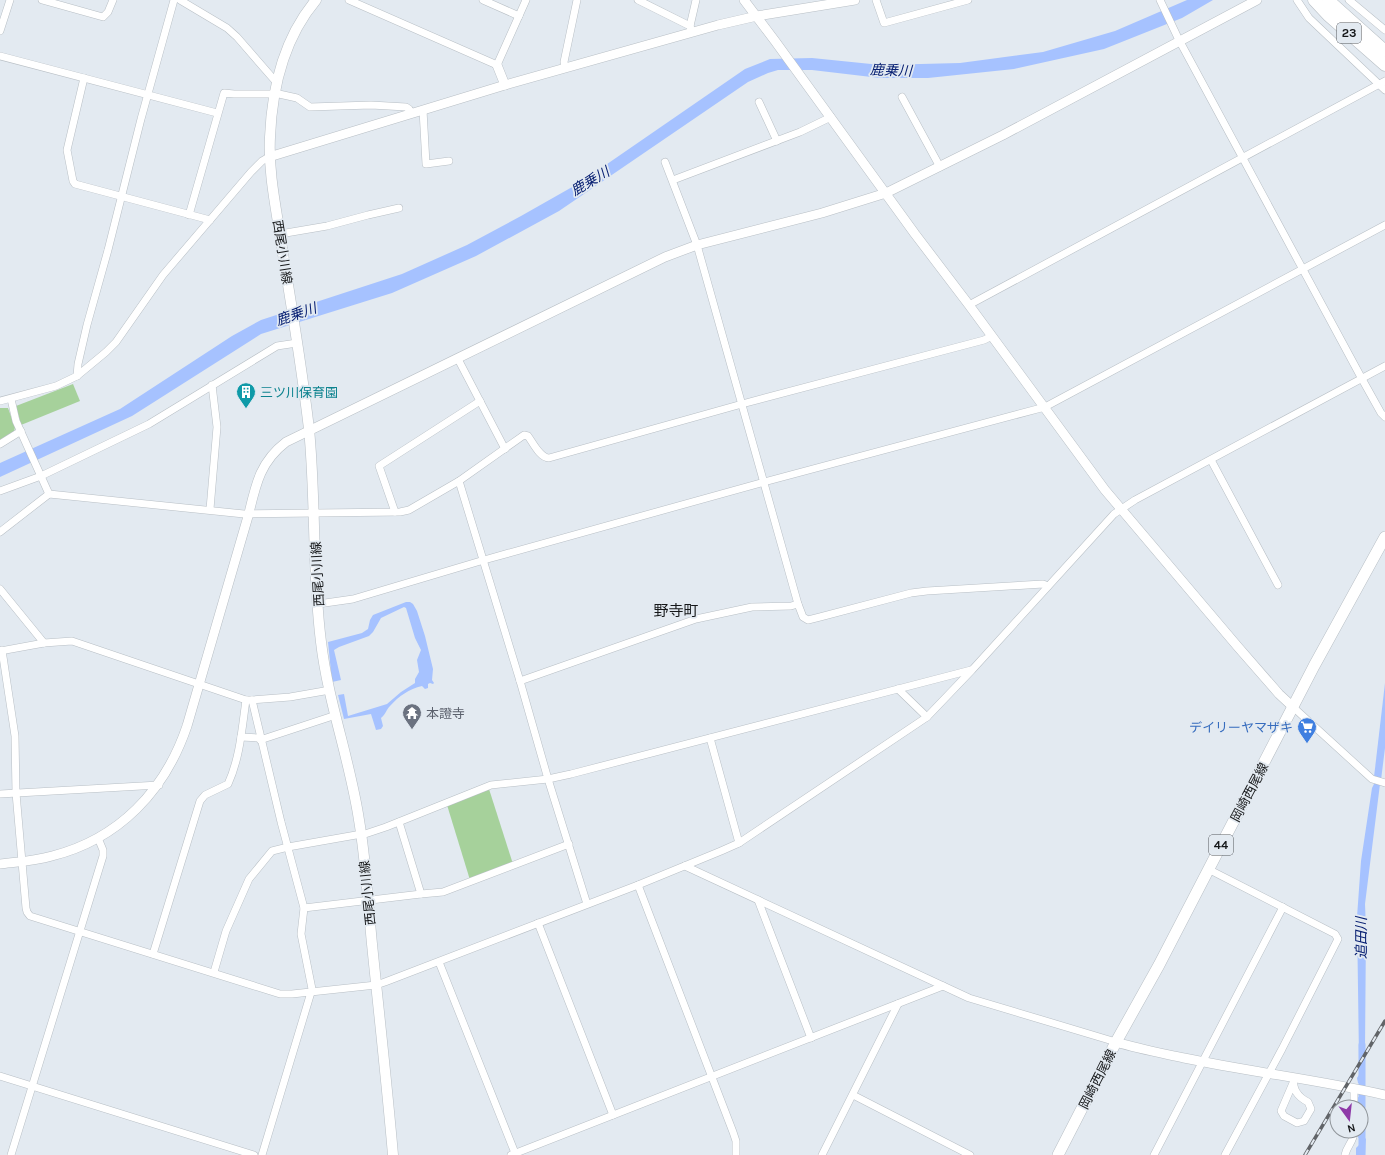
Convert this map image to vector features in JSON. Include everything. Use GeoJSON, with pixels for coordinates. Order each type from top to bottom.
{"type":"FeatureCollection","features":[{"type":"Feature","properties":{"kind":"highway","name":"23"},"geometry":{"type":"LineString","coordinates":[[1314,0],[1367,57],[1385,73]]}},
{"type":"Feature","properties":{"kind":"highway","name":"23"},"geometry":{"type":"LineString","coordinates":[[1328,0],[1385,51]]}},
{"type":"Feature","properties":{"kind":"highway","name":"23"},"geometry":{"type":"LineString","coordinates":[[1328,15],[1385,65]]}},
{"type":"Feature","properties":{"kind":"highway","name":"23"},"geometry":{"type":"LineString","coordinates":[[1345,16],[1368,30],[1385,43]]}},
{"type":"Feature","properties":{"kind":"main road","name":"西尾小川線"},"geometry":{"type":"LineString","coordinates":[[316,0],[299,22],[282,64],[275,93],[270,132],[270,157],[309,431],[318,604],[322,647],[362,835],[394,1155]]}},
{"type":"Feature","properties":{"kind":"main road","name":"岡崎西尾線"},"geometry":{"type":"LineString","coordinates":[[1058,1155],[1347,604],[1385,537]]}},
{"type":"Feature","properties":{"kind":"street"},"geometry":{"type":"LineString","coordinates":[[0,31],[10,0]]}},
{"type":"Feature","properties":{"kind":"street"},"geometry":{"type":"LineString","coordinates":[[42,0],[103,17],[108,12],[113,0]]}},
{"type":"Feature","properties":{"kind":"street"},"geometry":{"type":"LineString","coordinates":[[77,376],[78,364],[87,325],[174,0]]}},
{"type":"Feature","properties":{"kind":"street"},"geometry":{"type":"LineString","coordinates":[[180,0],[227,28],[237,37],[277,83]]}},
{"type":"Feature","properties":{"kind":"street"},"geometry":{"type":"LineString","coordinates":[[349,0],[497,65],[505,85]]}},
{"type":"Feature","properties":{"kind":"street"},"geometry":{"type":"LineString","coordinates":[[483,0],[519,16]]}},
{"type":"Feature","properties":{"kind":"street"},"geometry":{"type":"LineString","coordinates":[[497,65],[526,0]]}},
{"type":"Feature","properties":{"kind":"street"},"geometry":{"type":"LineString","coordinates":[[565,68],[564,62],[577,0]]}},
{"type":"Feature","properties":{"kind":"street"},"geometry":{"type":"LineString","coordinates":[[638,0],[691,29]]}},
{"type":"Feature","properties":{"kind":"street"},"geometry":{"type":"LineString","coordinates":[[691,29],[696,0]]}},
{"type":"Feature","properties":{"kind":"street"},"geometry":{"type":"LineString","coordinates":[[744,0],[831,117],[915,234],[969,304],[1120,509],[1279,694],[1372,780],[1384,783]]}},
{"type":"Feature","properties":{"kind":"street"},"geometry":{"type":"LineString","coordinates":[[0,401],[56,386],[77,376],[116,342],[163,275],[262,160],[691,29],[718,25],[757,16],[855,0]]}},
{"type":"Feature","properties":{"kind":"street"},"geometry":{"type":"LineString","coordinates":[[876,0],[884,23],[968,0]]}},
{"type":"Feature","properties":{"kind":"street"},"geometry":{"type":"LineString","coordinates":[[1160,0],[1178,39],[1302,269],[1381,413],[1385,417]]}},
{"type":"Feature","properties":{"kind":"street"},"geometry":{"type":"LineString","coordinates":[[0,864],[22,862],[59,854],[80,847],[98,838],[121,823],[136,810],[158,785],[172,762],[182,740],[261,470],[268,459],[286,442],[647,265],[697,245],[822,213],[886,193],[940,167],[1178,39],[1257,0]]}},
{"type":"Feature","properties":{"kind":"street"},"geometry":{"type":"LineString","coordinates":[[1296,0],[1309,18],[1382,83],[1385,90]]}},
{"type":"Feature","properties":{"kind":"street"},"geometry":{"type":"LineString","coordinates":[[1349,0],[1385,30]]}},
{"type":"Feature","properties":{"kind":"street"},"geometry":{"type":"LineString","coordinates":[[0,56],[217,113]]}},
{"type":"Feature","properties":{"kind":"street"},"geometry":{"type":"LineString","coordinates":[[84,78],[67,150],[73,181],[77,185],[210,220]]}},
{"type":"Feature","properties":{"kind":"street"},"geometry":{"type":"LineString","coordinates":[[969,304],[1382,83]]}},
{"type":"Feature","properties":{"kind":"street"},"geometry":{"type":"LineString","coordinates":[[189,214],[224,93],[275,93],[297,98],[310,107],[378,105],[406,107],[412,113]]}},
{"type":"Feature","properties":{"kind":"street"},"geometry":{"type":"LineString","coordinates":[[902,97],[940,167]]}},
{"type":"Feature","properties":{"kind":"street"},"geometry":{"type":"LineString","coordinates":[[759,102],[777,140]]}},
{"type":"Feature","properties":{"kind":"street"},"geometry":{"type":"LineString","coordinates":[[423,110],[426,164],[449,161]]}},
{"type":"Feature","properties":{"kind":"street"},"geometry":{"type":"LineString","coordinates":[[673,180],[824,122],[831,117]]}},
{"type":"Feature","properties":{"kind":"street"},"geometry":{"type":"LineString","coordinates":[[665,162],[697,245],[798,604],[803,617],[808,620],[927,590],[1043,584],[1048,586]]}},
{"type":"Feature","properties":{"kind":"street"},"geometry":{"type":"LineString","coordinates":[[280,234],[327,226],[399,208]]}},
{"type":"Feature","properties":{"kind":"street"},"geometry":{"type":"LineString","coordinates":[[318,604],[353,599],[484,560],[764,482],[1045,407],[1385,225]]}},
{"type":"Feature","properties":{"kind":"street"},"geometry":{"type":"LineString","coordinates":[[0,532],[49,494],[249,513],[395,512],[409,510],[459,481],[524,435],[526,435],[543,456],[549,458],[742,404],[984,340],[992,336]]}},
{"type":"Feature","properties":{"kind":"street"},"geometry":{"type":"LineString","coordinates":[[0,491],[149,424],[277,346],[297,340]]}},
{"type":"Feature","properties":{"kind":"street"},"geometry":{"type":"LineString","coordinates":[[458,358],[505,449]]}},
{"type":"Feature","properties":{"kind":"street"},"geometry":{"type":"LineString","coordinates":[[330,690],[290,697],[249,700],[72,641],[44,642],[1,650],[15,736],[16,793],[26,908],[30,916],[214,972],[280,994],[311,992],[376,985],[685,866],[739,843],[927,717],[1120,509],[1385,366]]}},
{"type":"Feature","properties":{"kind":"street"},"geometry":{"type":"LineString","coordinates":[[210,509],[217,427],[212,385]]}},
{"type":"Feature","properties":{"kind":"street"},"geometry":{"type":"LineString","coordinates":[[11,399],[16,421],[49,494]]}},
{"type":"Feature","properties":{"kind":"street"},"geometry":{"type":"LineString","coordinates":[[395,512],[379,466],[480,401]]}},
{"type":"Feature","properties":{"kind":"street"},"geometry":{"type":"LineString","coordinates":[[0,444],[22,434]]}},
{"type":"Feature","properties":{"kind":"street"},"geometry":{"type":"LineString","coordinates":[[1211,460],[1278,584]]}},
{"type":"Feature","properties":{"kind":"street"},"geometry":{"type":"LineString","coordinates":[[459,481],[587,904]]}},
{"type":"Feature","properties":{"kind":"street"},"geometry":{"type":"LineString","coordinates":[[0,589],[44,642]]}},
{"type":"Feature","properties":{"kind":"street"},"geometry":{"type":"LineString","coordinates":[[520,681],[696,620],[752,607],[791,606],[798,604]]}},
{"type":"Feature","properties":{"kind":"street"},"geometry":{"type":"LineString","coordinates":[[214,972],[226,931],[249,879],[272,851],[362,835],[399,822],[491,785],[548,779],[972,670]]}},
{"type":"Feature","properties":{"kind":"street"},"geometry":{"type":"LineString","coordinates":[[898,689],[927,717]]}},
{"type":"Feature","properties":{"kind":"street"},"geometry":{"type":"LineString","coordinates":[[153,954],[200,801],[206,795],[228,784],[233,774],[249,700]]}},
{"type":"Feature","properties":{"kind":"street"},"geometry":{"type":"LineString","coordinates":[[249,700],[304,908],[301,934],[312,989],[262,1155]]}},
{"type":"Feature","properties":{"kind":"street"},"geometry":{"type":"LineString","coordinates":[[241,737],[260,740],[336,715]]}},
{"type":"Feature","properties":{"kind":"street"},"geometry":{"type":"LineString","coordinates":[[710,738],[739,843]]}},
{"type":"Feature","properties":{"kind":"street"},"geometry":{"type":"LineString","coordinates":[[0,794],[158,785]]}},
{"type":"Feature","properties":{"kind":"street"},"geometry":{"type":"LineString","coordinates":[[399,822],[421,894]]}},
{"type":"Feature","properties":{"kind":"street"},"geometry":{"type":"LineString","coordinates":[[11,1155],[103,856],[103,850],[98,838]]}},
{"type":"Feature","properties":{"kind":"street"},"geometry":{"type":"LineString","coordinates":[[304,908],[443,892],[569,844]]}},
{"type":"Feature","properties":{"kind":"street"},"geometry":{"type":"LineString","coordinates":[[685,866],[980,1002],[1134,1048],[1269,1074],[1294,1081],[1355,1089],[1385,1095]]}},
{"type":"Feature","properties":{"kind":"street"},"geometry":{"type":"LineString","coordinates":[[1208,870],[1335,934],[1338,939],[1269,1074],[1225,1155]]}},
{"type":"Feature","properties":{"kind":"street"},"geometry":{"type":"LineString","coordinates":[[638,885],[734,1136],[736,1155]]}},
{"type":"Feature","properties":{"kind":"street"},"geometry":{"type":"LineString","coordinates":[[758,900],[811,1038]]}},
{"type":"Feature","properties":{"kind":"street"},"geometry":{"type":"LineString","coordinates":[[1154,1155],[1283,907]]}},
{"type":"Feature","properties":{"kind":"street"},"geometry":{"type":"LineString","coordinates":[[538,923],[614,1115]]}},
{"type":"Feature","properties":{"kind":"street"},"geometry":{"type":"LineString","coordinates":[[439,962],[513,1154],[943,986]]}},
{"type":"Feature","properties":{"kind":"street"},"geometry":{"type":"LineString","coordinates":[[822,1155],[898,1004]]}},
{"type":"Feature","properties":{"kind":"street"},"geometry":{"type":"LineString","coordinates":[[0,1076],[254,1155]]}},
{"type":"Feature","properties":{"kind":"street"},"geometry":{"type":"LineString","coordinates":[[1294,1081],[1298,1096],[1308,1102],[1311,1109],[1304,1121],[1297,1123],[1284,1116],[1281,1111],[1294,1081]]}},
{"type":"Feature","properties":{"kind":"street"},"geometry":{"type":"LineString","coordinates":[[1354,1099],[1355,1089]]}},
{"type":"Feature","properties":{"kind":"street"},"geometry":{"type":"LineString","coordinates":[[853,1095],[970,1155]]}},
{"type":"Feature","properties":{"kind":"street"},"geometry":{"type":"LineString","coordinates":[[1345,1155],[1354,1139]]}},
{"type":"Feature","properties":{"kind":"green space"},"geometry":{"type":"Polygon","coordinates":[[[73,384],[80,401],[21,425],[16,406],[73,384]]]}},
{"type":"Feature","properties":{"kind":"green space"},"geometry":{"type":"Polygon","coordinates":[[[0,408],[8,408],[15,427],[14,432],[0,440],[0,408]]]}},
{"type":"Feature","properties":{"kind":"green space"},"geometry":{"type":"Polygon","coordinates":[[[489,789],[513,864],[470,880],[447,805],[489,789]]]}},
{"type":"Feature","properties":{"kind":"water","name":"鹿乗川"},"geometry":{"type":"Polygon","coordinates":[[[1187,0],[1213,0],[1182,18],[1104,49],[1014,69],[928,78],[880,78],[812,70],[778,70],[768,73],[748,82],[559,211],[476,256],[392,293],[261,334],[132,416],[0,477],[0,463],[120,409],[232,336],[261,320],[402,274],[467,245],[521,216],[581,182],[745,69],[770,59],[812,58],[881,65],[960,63],[1043,52],[1115,31],[1187,0]]]}},
{"type":"Feature","properties":{"kind":"water"},"geometry":{"type":"Polygon","coordinates":[[[406,602],[413,604],[417,611],[433,669],[432,680],[434,683],[428,684],[428,688],[425,689],[422,686],[413,689],[404,693],[397,699],[381,718],[383,726],[381,729],[376,730],[371,714],[344,719],[338,695],[344,694],[348,716],[387,704],[415,683],[415,679],[419,672],[417,660],[421,650],[415,638],[406,608],[404,607],[381,618],[369,636],[334,650],[341,680],[332,682],[328,642],[362,633],[368,629],[373,615],[406,602]]]}},
{"type":"Feature","properties":{"kind":"water"},"geometry":{"type":"Polygon","coordinates":[[[1385,683],[1385,748],[1381,780],[1374,777],[1385,683]]]}},
{"type":"Feature","properties":{"kind":"water"},"geometry":{"type":"Polygon","coordinates":[[[1375,782],[1380,784],[1365,904],[1365,1049],[1359,1059],[1357,917],[1361,861],[1372,788],[1375,782]]]}},
{"type":"Feature","properties":{"kind":"water"},"geometry":{"type":"Polygon","coordinates":[[[1363,1068],[1364,1083],[1358,1083],[1357,1078],[1363,1068]]]}},
{"type":"Feature","properties":{"kind":"water"},"geometry":{"type":"Polygon","coordinates":[[[1366,1139],[1365,1155],[1356,1155],[1356,1148],[1366,1139]]]}},
{"type":"Feature","properties":{"kind":"waterway","name":"追田川"},"geometry":{"type":"LineString","coordinates":[[1362,1045],[1362,1099]]}},
{"type":"Feature","properties":{"kind":"waterway","name":"追田川"},"geometry":{"type":"LineString","coordinates":[[1362,1139],[1362,1155]]}},
{"type":"Feature","properties":{"kind":"railway"},"geometry":{"type":"LineString","coordinates":[[1305,1155],[1385,1021]]}},
{"type":"Feature","properties":{"kind":"place","name":"三ツ川保育園"},"geometry":{"type":"Point","coordinates":[246,409]}},
{"type":"Feature","properties":{"kind":"place","name":"本證寺"},"geometry":{"type":"Point","coordinates":[412,730]}},
{"type":"Feature","properties":{"kind":"place","name":"デイリーヤマザキ"},"geometry":{"type":"Point","coordinates":[1307,744]}},
{"type":"Feature","properties":{"kind":"district","name":"野寺町"},"geometry":{"type":"Point","coordinates":[676,611]}}]}
